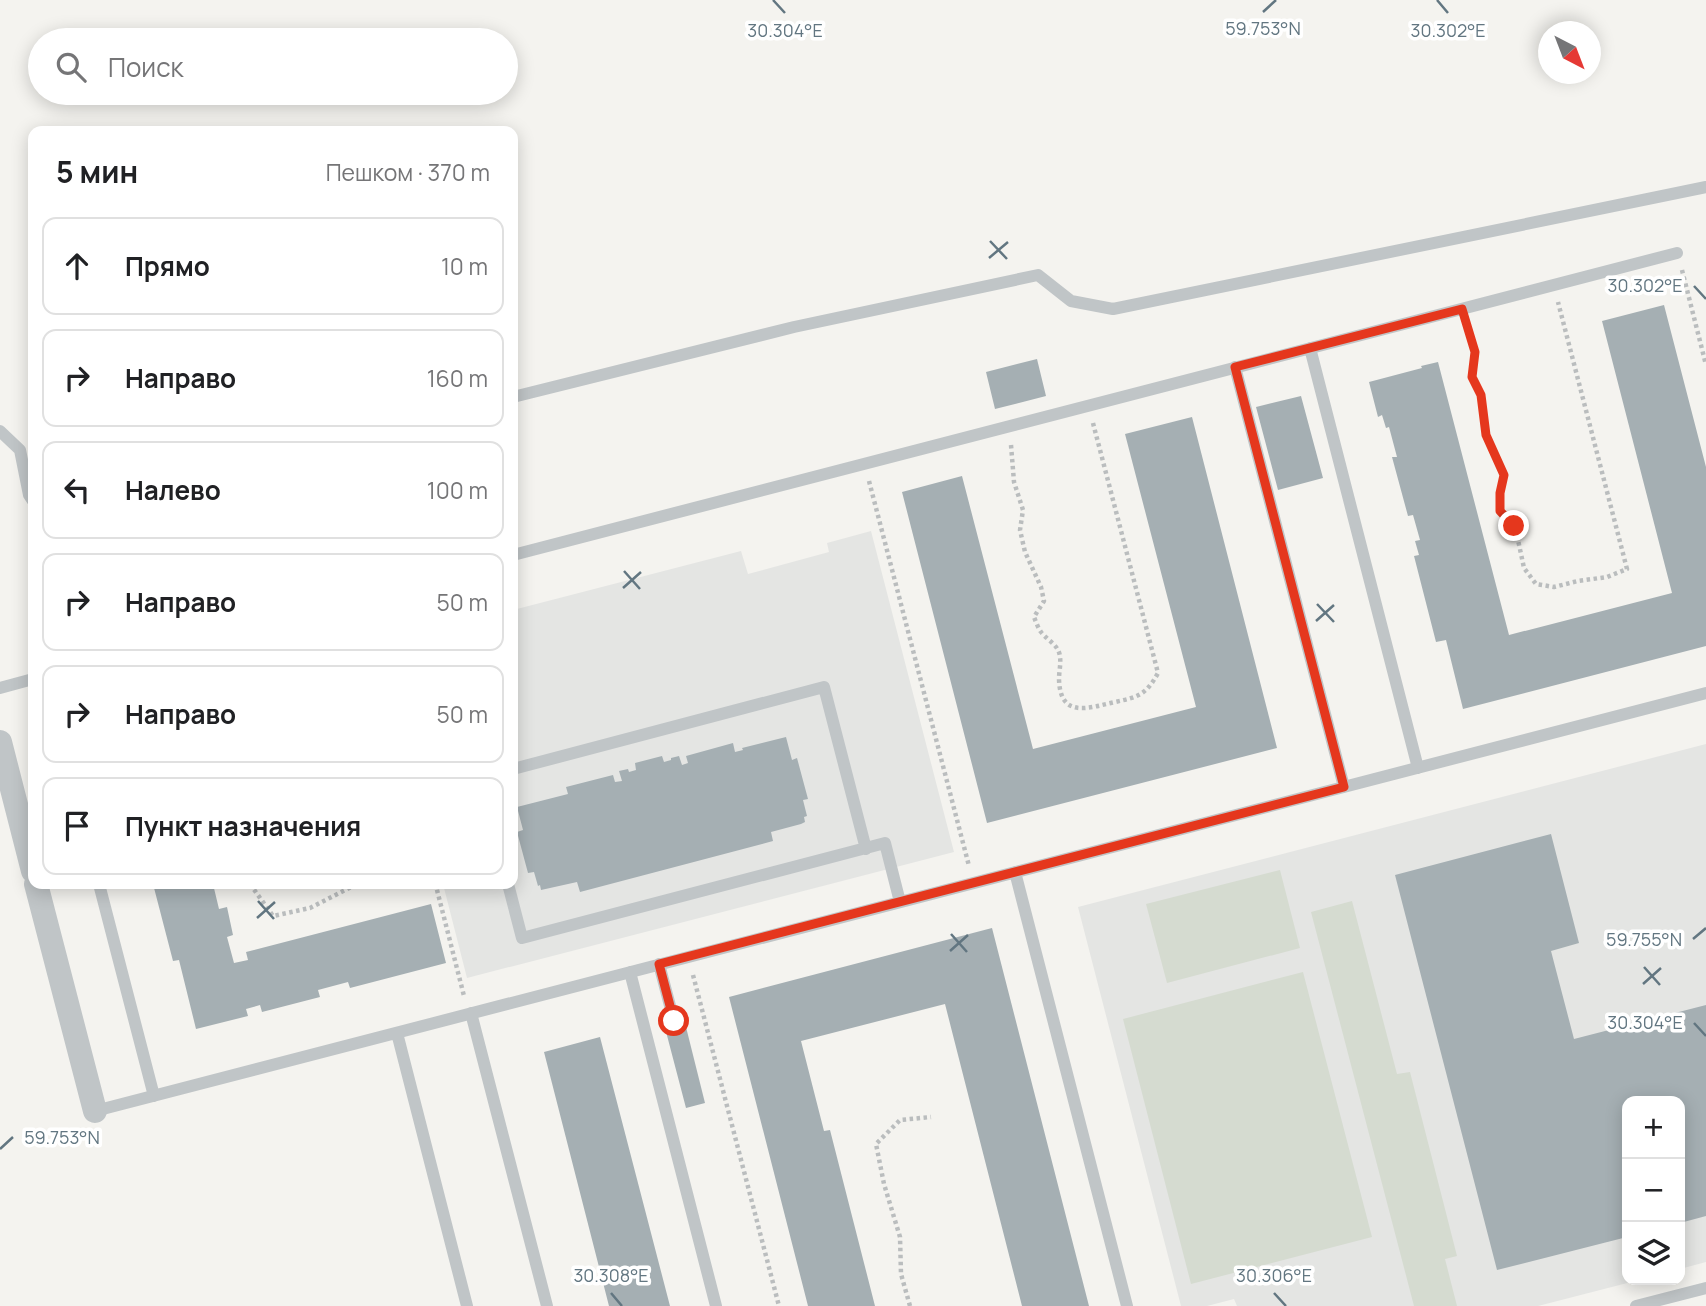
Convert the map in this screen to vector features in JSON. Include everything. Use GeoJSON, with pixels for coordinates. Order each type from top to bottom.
{"type":"FeatureCollection","features":[{"type":"Feature","properties":{"kind":"street"},"geometry":{"type":"LineString","coordinates":[[0,743],[28,852]]}},
{"type":"Feature","properties":{"kind":"street"},"geometry":{"type":"LineString","coordinates":[[38,889],[95,1111]]}},
{"type":"Feature","properties":{"kind":"lane"},"geometry":{"type":"LineString","coordinates":[[518,396],[794,327],[1038,275],[1071,301],[1113,309],[1706,187]]}},
{"type":"Feature","properties":{"kind":"lane"},"geometry":{"type":"LineString","coordinates":[[518,554],[1677,253]]}},
{"type":"Feature","properties":{"kind":"lane"},"geometry":{"type":"LineString","coordinates":[[1310,348],[1418,768]]}},
{"type":"Feature","properties":{"kind":"lane"},"geometry":{"type":"LineString","coordinates":[[1235,367],[1344,787]]}},
{"type":"Feature","properties":{"kind":"lane"},"geometry":{"type":"LineString","coordinates":[[0,431],[20,450],[28,490]]}},
{"type":"Feature","properties":{"kind":"lane"},"geometry":{"type":"LineString","coordinates":[[0,688],[28,680]]}},
{"type":"Feature","properties":{"kind":"lane"},"geometry":{"type":"LineString","coordinates":[[518,768],[824,687],[866,849]]}},
{"type":"Feature","properties":{"kind":"lane"},"geometry":{"type":"LineString","coordinates":[[95,1111],[1706,693]]}},
{"type":"Feature","properties":{"kind":"lane"},"geometry":{"type":"LineString","coordinates":[[509,889],[522,938],[885,844],[900,902]]}},
{"type":"Feature","properties":{"kind":"lane"},"geometry":{"type":"LineString","coordinates":[[1015,872],[1128,1306]]}},
{"type":"Feature","properties":{"kind":"lane"},"geometry":{"type":"LineString","coordinates":[[100,889],[154,1096]]}},
{"type":"Feature","properties":{"kind":"lane"},"geometry":{"type":"LineString","coordinates":[[659,964],[674,1021]]}},
{"type":"Feature","properties":{"kind":"lane"},"geometry":{"type":"LineString","coordinates":[[630,972],[716,1306]]}},
{"type":"Feature","properties":{"kind":"lane"},"geometry":{"type":"LineString","coordinates":[[470,1014],[547,1306]]}},
{"type":"Feature","properties":{"kind":"lane"},"geometry":{"type":"LineString","coordinates":[[397,1032],[467,1306]]}},
{"type":"Feature","properties":{"kind":"lane"},"geometry":{"type":"LineString","coordinates":[[1636,1306],[1706,1288]]}},
{"type":"Feature","properties":{"kind":"path"},"geometry":{"type":"LineString","coordinates":[[1677,253],[1706,365]]}},
{"type":"Feature","properties":{"kind":"path"},"geometry":{"type":"LineString","coordinates":[[1462,309],[1475,352],[1472,377],[1481,395],[1486,435],[1504,475],[1500,511],[1514,526],[1524,568],[1536,584],[1554,587],[1607,577],[1627,569],[1554,285]]}},
{"type":"Feature","properties":{"kind":"path"},"geometry":{"type":"LineString","coordinates":[[1009,426],[1014,482],[1023,510],[1020,530],[1025,552],[1041,587],[1044,601],[1034,617],[1040,631],[1055,644],[1060,656],[1061,695],[1070,706],[1083,709],[1134,698],[1150,687],[1158,673],[1088,405]]}},
{"type":"Feature","properties":{"kind":"path"},"geometry":{"type":"LineString","coordinates":[[865,463],[973,883]]}},
{"type":"Feature","properties":{"kind":"path"},"geometry":{"type":"LineString","coordinates":[[254,889],[273,916],[310,908],[347,889]]}},
{"type":"Feature","properties":{"kind":"path"},"geometry":{"type":"LineString","coordinates":[[437,889],[470,1014]]}},
{"type":"Feature","properties":{"kind":"path"},"geometry":{"type":"LineString","coordinates":[[689,957],[779,1306]]}},
{"type":"Feature","properties":{"kind":"path"},"geometry":{"type":"LineString","coordinates":[[910,1306],[901,1274],[900,1237],[884,1185],[876,1144],[900,1120],[931,1117]]}},
{"type":"Feature","properties":{"kind":"shaded area"},"geometry":{"type":"Polygon","coordinates":[[[871,531],[954,852],[467,978],[444,889],[518,889],[518,609],[741,551],[748,574],[829,552],[827,543],[871,531]]]}},
{"type":"Feature","properties":{"kind":"shaded area"},"geometry":{"type":"Polygon","coordinates":[[[1706,744],[1706,1262],[1685,1268],[1685,1096],[1622,1096],[1622,1284],[1538,1306],[1237,1306],[1234,1299],[1207,1306],[1181,1306],[1078,907],[1706,744]]]}},
{"type":"Feature","properties":{"kind":"shaded area"},"geometry":{"type":"Polygon","coordinates":[[[1280,870],[1300,948],[1167,983],[1146,904],[1280,870]]]}},
{"type":"Feature","properties":{"kind":"shaded area"},"geometry":{"type":"Polygon","coordinates":[[[1352,901],[1397,1074],[1410,1072],[1457,1256],[1445,1259],[1457,1306],[1414,1306],[1311,912],[1352,901]]]}},
{"type":"Feature","properties":{"kind":"shaded area"},"geometry":{"type":"Polygon","coordinates":[[[1303,972],[1372,1237],[1191,1284],[1123,1019],[1303,972]]]}},
{"type":"Feature","properties":{"kind":"building"},"geometry":{"type":"Polygon","coordinates":[[[1664,305],[1706,467],[1706,646],[1463,709],[1446,640],[1436,642],[1414,556],[1419,555],[1415,541],[1420,540],[1413,515],[1408,516],[1392,457],[1397,457],[1389,427],[1386,428],[1382,415],[1378,417],[1369,382],[1438,362],[1509,635],[1672,593],[1602,321],[1664,305]]]}},
{"type":"Feature","properties":{"kind":"building"},"geometry":{"type":"Polygon","coordinates":[[[1037,359],[1046,396],[995,409],[986,372],[1037,359]]]}},
{"type":"Feature","properties":{"kind":"building"},"geometry":{"type":"Polygon","coordinates":[[[1301,396],[1323,478],[1278,490],[1256,407],[1301,396]]]}},
{"type":"Feature","properties":{"kind":"building"},"geometry":{"type":"Polygon","coordinates":[[[1192,417],[1277,748],[987,823],[902,492],[962,476],[1033,749],[1196,707],[1125,434],[1192,417]]]}},
{"type":"Feature","properties":{"kind":"building"},"geometry":{"type":"Polygon","coordinates":[[[786,737],[792,760],[797,758],[808,799],[803,800],[807,816],[804,817],[805,822],[771,832],[773,841],[580,892],[577,882],[541,890],[534,872],[528,873],[518,836],[518,832],[523,830],[518,807],[568,794],[566,787],[613,775],[615,782],[622,781],[619,771],[636,770],[635,763],[662,756],[664,762],[679,756],[682,765],[688,763],[686,756],[733,743],[735,752],[743,750],[742,748],[786,737]]]}},
{"type":"Feature","properties":{"kind":"building"},"geometry":{"type":"Polygon","coordinates":[[[1551,834],[1579,943],[1551,951],[1574,1039],[1706,1005],[1706,1216],[1685,1222],[1685,1096],[1622,1096],[1622,1238],[1497,1270],[1395,875],[1551,834]]]}},
{"type":"Feature","properties":{"kind":"building"},"geometry":{"type":"Polygon","coordinates":[[[154,889],[214,889],[219,909],[227,907],[233,935],[227,937],[234,963],[248,960],[246,952],[431,904],[446,963],[350,988],[348,982],[318,990],[320,997],[262,1012],[260,1005],[246,1009],[248,1016],[196,1029],[179,960],[173,961],[154,889]]]}},
{"type":"Feature","properties":{"kind":"building"},"geometry":{"type":"Polygon","coordinates":[[[992,928],[1089,1306],[1022,1306],[945,1004],[801,1041],[824,1131],[830,1130],[875,1306],[808,1306],[729,997],[992,928]]]}},
{"type":"Feature","properties":{"kind":"building"},"geometry":{"type":"Polygon","coordinates":[[[684,1019],[705,1103],[686,1108],[664,1024],[684,1019]]]}},
{"type":"Feature","properties":{"kind":"building"},"geometry":{"type":"Polygon","coordinates":[[[600,1037],[670,1306],[609,1306],[544,1052],[600,1037]]]}},
{"type":"Feature","properties":{"kind":"route"},"geometry":{"type":"LineString","coordinates":[[674,1021],[659,964],[1344,787],[1235,367],[1462,309],[1475,352],[1472,377],[1481,395],[1486,435],[1504,475],[1500,511],[1514,526]]}}]}
